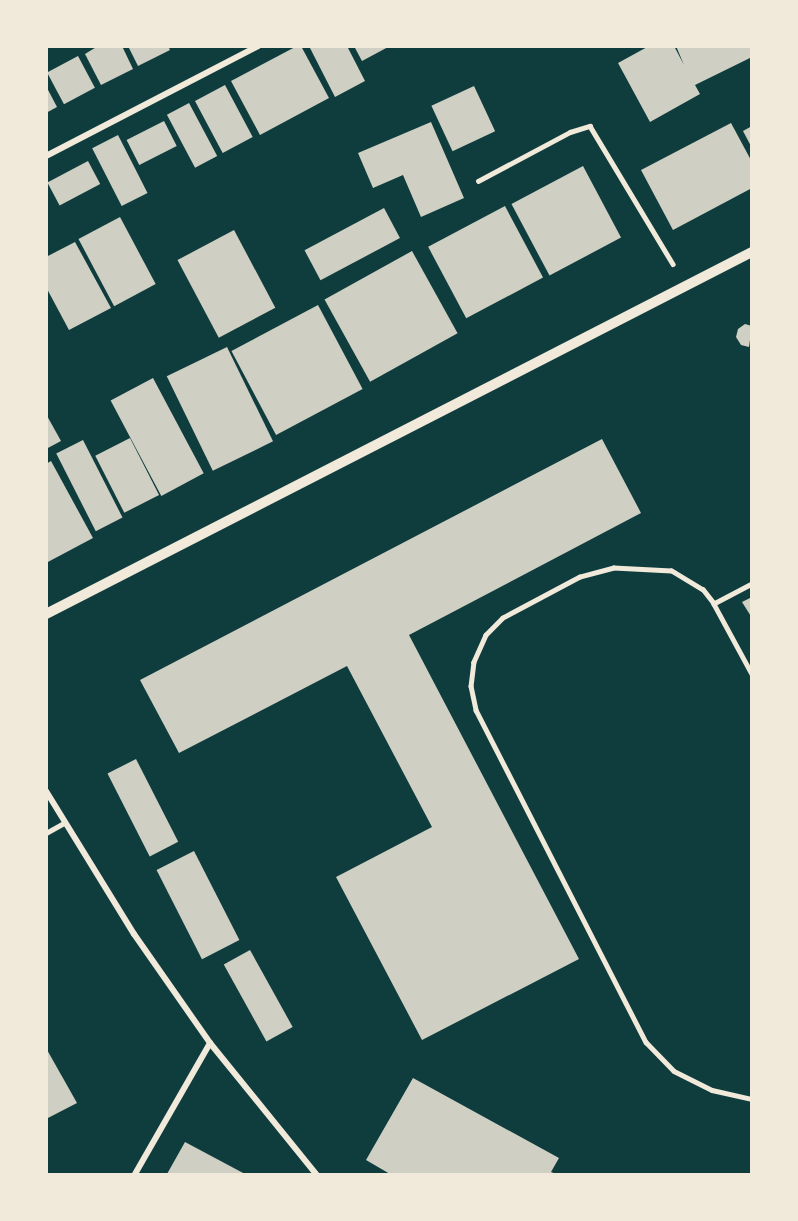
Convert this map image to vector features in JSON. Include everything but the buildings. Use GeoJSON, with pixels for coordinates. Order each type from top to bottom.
{"type":"FeatureCollection","features":[{"type":"Feature","properties":{"kind":"street"},"geometry":{"type":"LineString","coordinates":[[46,156],[258,46]]}},
{"type":"Feature","properties":{"kind":"street"},"geometry":{"type":"LineString","coordinates":[[46,614],[752,252]]}},
{"type":"Feature","properties":{"kind":"street"},"geometry":{"type":"LineString","coordinates":[[46,791],[134,934],[210,1043],[316,1174]]}},
{"type":"Feature","properties":{"kind":"street"},"geometry":{"type":"LineString","coordinates":[[135,1174],[210,1043]]}},
{"type":"Feature","properties":{"kind":"lane"},"geometry":{"type":"LineString","coordinates":[[478,181],[570,132],[590,126],[673,264]]}},
{"type":"Feature","properties":{"kind":"lane"},"geometry":{"type":"LineString","coordinates":[[752,674],[714,604],[703,590],[671,571],[614,568],[580,577],[502,618],[486,635],[474,662],[471,686],[476,710],[646,1042],[674,1071],[712,1090],[752,1099]]}},
{"type":"Feature","properties":{"kind":"lane"},"geometry":{"type":"LineString","coordinates":[[714,604],[752,584]]}},
{"type":"Feature","properties":{"kind":"lane"},"geometry":{"type":"LineString","coordinates":[[46,833],[64,823]]}}]}
